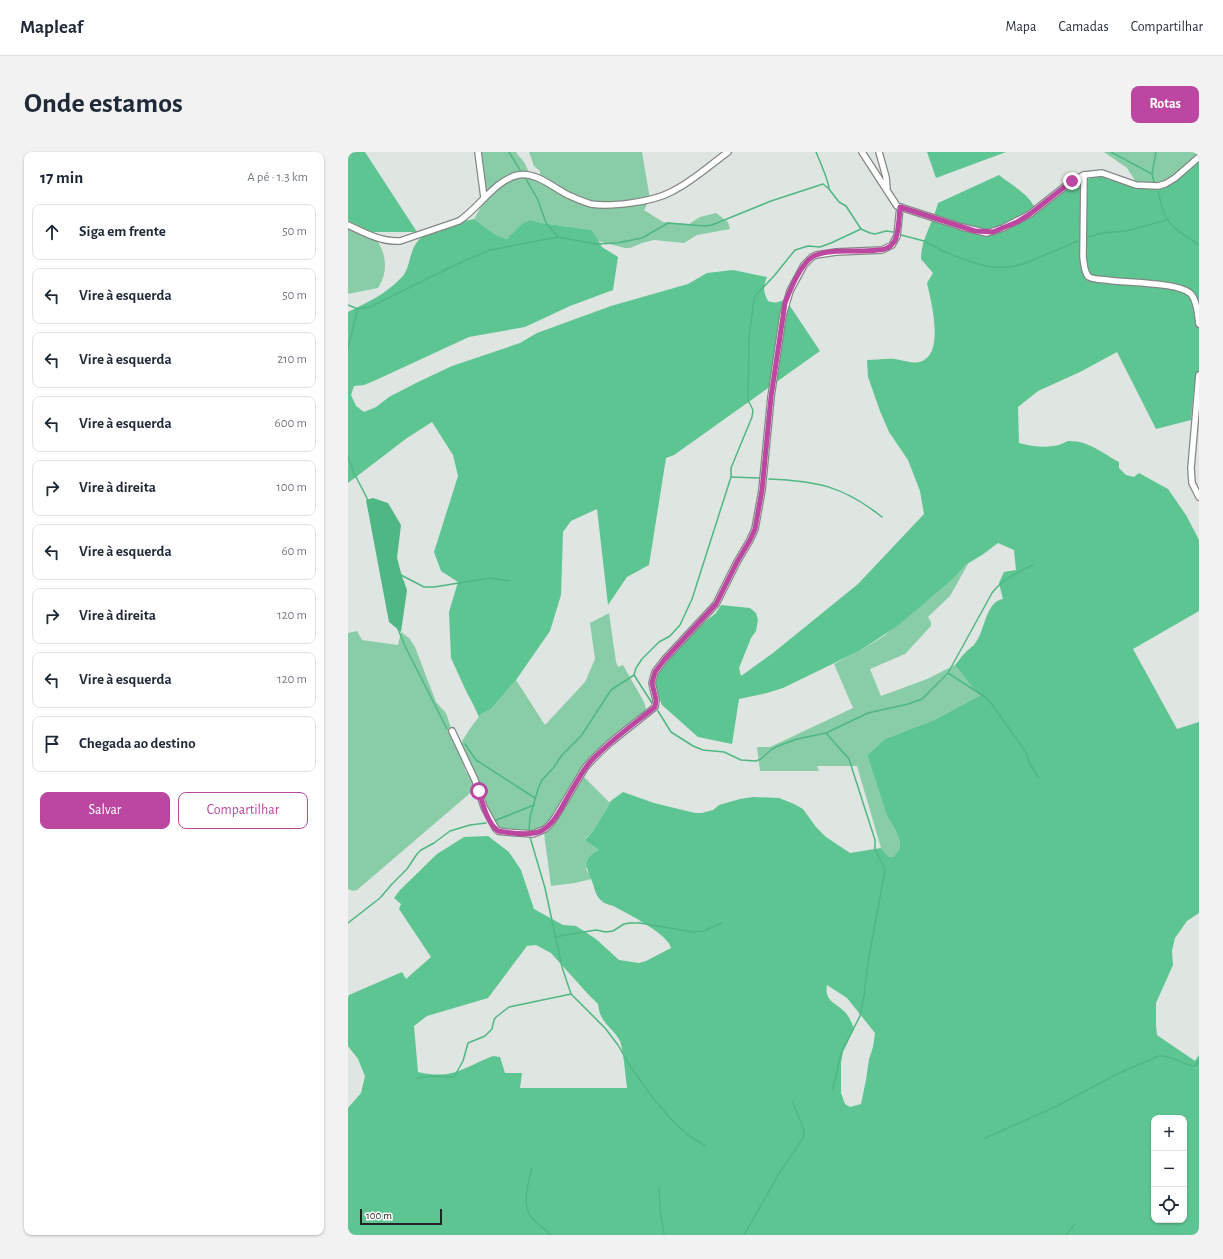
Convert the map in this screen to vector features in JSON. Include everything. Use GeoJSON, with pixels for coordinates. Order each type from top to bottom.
{"type":"FeatureCollection","features":[{"type":"Feature","properties":{"kind":"street"},"geometry":{"type":"LineString","coordinates":[[478,152],[484,198]]}},
{"type":"Feature","properties":{"kind":"street"},"geometry":{"type":"LineString","coordinates":[[348,225],[383,240],[390,242],[400,241],[459,221],[506,180],[511,177],[524,174],[545,182],[589,204],[613,205],[644,200],[670,192],[687,182],[728,152]]}},
{"type":"Feature","properties":{"kind":"street"},"geometry":{"type":"LineString","coordinates":[[862,152],[887,188],[895,203],[900,207],[975,231],[993,232],[1017,222],[1030,214],[1072,181],[1084,175],[1102,173],[1136,185],[1158,186],[1175,178],[1199,157]]}},
{"type":"Feature","properties":{"kind":"street"},"geometry":{"type":"LineString","coordinates":[[879,152],[886,177],[887,188]]}},
{"type":"Feature","properties":{"kind":"street"},"geometry":{"type":"LineString","coordinates":[[1084,175],[1083,257],[1088,276],[1114,281],[1150,284],[1187,291],[1193,297],[1199,324]]}},
{"type":"Feature","properties":{"kind":"street"},"geometry":{"type":"LineString","coordinates":[[452,731],[475,780],[484,807],[496,829],[498,831],[505,832],[533,834],[551,824],[585,768],[592,760],[616,738],[655,707],[656,700],[652,683],[655,672],[665,659],[716,604],[755,529],[762,490],[772,390],[783,315],[790,290],[804,265],[816,255],[836,252],[882,250],[892,245],[896,236],[900,207]]}},
{"type":"Feature","properties":{"kind":"street"},"geometry":{"type":"LineString","coordinates":[[1199,375],[1191,468],[1192,482],[1199,497]]}},
{"type":"Feature","properties":{"kind":"shaded area"},"geometry":{"type":"Polygon","coordinates":[[[348,152],[365,152],[417,232],[370,232],[348,220],[348,152]]]}},
{"type":"Feature","properties":{"kind":"shaded area"},"geometry":{"type":"Polygon","coordinates":[[[481,152],[516,152],[524,162],[529,172],[540,176],[540,171],[534,166],[529,152],[642,152],[650,199],[644,210],[663,222],[689,224],[700,217],[716,213],[728,222],[730,229],[697,235],[684,243],[654,240],[630,248],[625,248],[598,241],[592,230],[541,223],[531,220],[507,239],[496,235],[474,219],[486,198],[481,152]]]}},
{"type":"Feature","properties":{"kind":"shaded area"},"geometry":{"type":"Polygon","coordinates":[[[927,152],[1006,152],[936,178],[927,152]]]}},
{"type":"Feature","properties":{"kind":"shaded area"},"geometry":{"type":"Polygon","coordinates":[[[1104,152],[1199,152],[1199,162],[1158,183],[1138,185],[1127,168],[1104,152]]]}},
{"type":"Feature","properties":{"kind":"shaded area"},"geometry":{"type":"Polygon","coordinates":[[[1199,162],[1199,374],[1194,389],[1191,420],[1156,429],[1117,352],[1080,372],[1038,391],[1018,407],[1019,443],[1049,447],[1068,441],[1075,441],[1095,448],[1119,462],[1119,468],[1126,475],[1134,477],[1139,473],[1168,489],[1186,515],[1199,540],[1199,611],[1133,649],[1177,729],[1199,722],[1199,913],[1187,921],[1175,938],[1172,951],[1173,965],[1156,1003],[1156,1025],[1157,1035],[1195,1061],[1199,1055],[1199,1235],[348,1235],[348,1108],[361,1093],[365,1076],[358,1059],[348,1046],[348,998],[349,995],[402,972],[406,979],[431,957],[399,909],[401,904],[394,898],[400,890],[437,854],[464,837],[488,836],[509,852],[521,870],[534,909],[563,925],[576,926],[596,939],[619,960],[639,963],[671,948],[663,937],[648,925],[601,900],[595,892],[587,869],[587,861],[599,850],[585,840],[593,831],[612,800],[623,792],[654,803],[695,813],[713,810],[719,805],[740,799],[753,797],[779,798],[803,809],[816,827],[826,837],[850,853],[881,848],[889,857],[893,857],[899,850],[900,842],[895,829],[887,816],[867,755],[885,739],[934,720],[981,695],[971,686],[955,665],[976,642],[989,610],[997,601],[1003,599],[999,583],[1004,572],[1016,570],[1014,550],[998,543],[967,564],[952,580],[896,627],[859,651],[783,688],[739,699],[732,744],[698,737],[662,705],[653,683],[653,671],[688,635],[716,613],[721,605],[750,608],[756,613],[758,620],[756,631],[751,638],[739,668],[741,676],[773,653],[858,584],[924,514],[920,491],[908,460],[889,432],[880,411],[868,377],[867,360],[898,359],[910,362],[919,362],[927,358],[932,350],[935,327],[927,283],[933,273],[921,259],[925,238],[938,203],[999,175],[1025,195],[1030,200],[1036,211],[1071,183],[1080,182],[1082,185],[1094,174],[1105,175],[1143,185],[1160,182],[1199,162]],[[536,945],[527,946],[488,998],[427,1016],[414,1026],[418,1072],[440,1075],[449,1074],[493,1056],[500,1057],[505,1073],[522,1073],[520,1088],[627,1088],[620,1041],[601,1016],[598,1004],[551,953],[536,945]],[[827,985],[827,995],[847,1014],[854,1029],[843,1052],[841,1063],[841,1093],[845,1104],[850,1107],[861,1104],[875,1033],[847,998],[827,985]]]}},
{"type":"Feature","properties":{"kind":"shaded area"},"geometry":{"type":"Polygon","coordinates":[[[474,219],[496,235],[507,239],[522,224],[531,220],[541,223],[592,230],[602,247],[618,257],[613,290],[570,306],[525,327],[469,337],[376,380],[364,385],[354,386],[351,395],[356,406],[364,412],[376,407],[389,397],[452,366],[520,343],[537,333],[611,306],[688,284],[707,273],[733,270],[767,277],[764,289],[768,301],[778,302],[787,298],[790,306],[820,351],[674,455],[666,458],[649,565],[627,577],[608,605],[597,509],[571,521],[563,532],[561,595],[550,631],[516,680],[491,709],[481,714],[479,717],[451,658],[449,612],[458,582],[441,571],[434,552],[458,476],[453,455],[432,422],[407,438],[348,483],[348,312],[383,293],[404,275],[412,252],[422,237],[438,228],[474,219]]]}},
{"type":"Feature","properties":{"kind":"shaded area"},"geometry":{"type":"Polygon","coordinates":[[[348,220],[370,233],[380,245],[383,252],[385,266],[382,281],[378,288],[348,294],[348,220]]]}},
{"type":"Feature","properties":{"kind":"shaded area"},"geometry":{"type":"Polygon","coordinates":[[[373,498],[388,503],[401,525],[397,558],[407,590],[401,632],[389,622],[366,500],[373,498]]]}},
{"type":"Feature","properties":{"kind":"shaded area"},"geometry":{"type":"Polygon","coordinates":[[[969,562],[950,596],[928,617],[931,622],[931,626],[905,654],[870,669],[881,696],[927,679],[955,665],[971,686],[981,695],[934,720],[885,739],[867,755],[887,816],[895,829],[900,842],[899,850],[893,857],[889,857],[881,848],[857,766],[817,766],[819,771],[760,771],[757,747],[770,747],[853,708],[834,664],[884,636],[952,580],[969,562]]]}},
{"type":"Feature","properties":{"kind":"shaded area"},"geometry":{"type":"Polygon","coordinates":[[[609,613],[616,662],[618,667],[623,665],[644,702],[646,709],[627,732],[598,756],[582,773],[584,777],[609,802],[612,800],[593,831],[585,839],[600,851],[586,869],[592,879],[551,886],[544,833],[522,837],[499,832],[461,743],[481,714],[491,709],[516,680],[545,725],[585,682],[595,659],[590,623],[609,613]]]}},
{"type":"Feature","properties":{"kind":"shaded area"},"geometry":{"type":"Polygon","coordinates":[[[357,631],[362,640],[398,645],[401,632],[409,638],[415,647],[436,702],[446,713],[466,772],[475,789],[357,890],[353,891],[348,889],[348,633],[357,631]]]}},
{"type":"Feature","properties":{"kind":"waterway"},"geometry":{"type":"LineString","coordinates":[[509,152],[520,170]]}},
{"type":"Feature","properties":{"kind":"waterway"},"geometry":{"type":"LineString","coordinates":[[816,152],[829,189]]}},
{"type":"Feature","properties":{"kind":"waterway"},"geometry":{"type":"LineString","coordinates":[[1111,152],[1152,174]]}},
{"type":"Feature","properties":{"kind":"waterway"},"geometry":{"type":"LineString","coordinates":[[1154,182],[1152,174],[1156,152]]}},
{"type":"Feature","properties":{"kind":"waterway"},"geometry":{"type":"LineString","coordinates":[[526,179],[538,200],[546,223],[558,237]]}},
{"type":"Feature","properties":{"kind":"waterway"},"geometry":{"type":"LineString","coordinates":[[348,305],[358,309],[370,307],[457,264],[490,250],[558,237],[596,244],[617,243],[642,238],[668,223],[704,226],[712,225],[771,201],[823,184],[839,202],[846,206],[861,229],[875,234],[886,231],[894,232]]}},
{"type":"Feature","properties":{"kind":"waterway"},"geometry":{"type":"LineString","coordinates":[[1158,191],[1166,218],[1179,231],[1199,245]]}},
{"type":"Feature","properties":{"kind":"waterway"},"geometry":{"type":"LineString","coordinates":[[1088,237],[1102,233],[1126,231],[1167,220]]}},
{"type":"Feature","properties":{"kind":"waterway"},"geometry":{"type":"LineString","coordinates":[[529,830],[530,817],[542,780],[554,767],[562,755],[581,736],[611,690],[634,675],[636,668],[642,659],[659,642],[670,636],[680,625],[692,599],[731,477],[731,468],[752,417],[753,410],[748,400],[749,337],[756,295],[795,250],[808,246],[820,247],[861,229]]}},
{"type":"Feature","properties":{"kind":"waterway"},"geometry":{"type":"LineString","coordinates":[[901,235],[924,241],[965,260],[990,267],[1012,267],[1026,263],[1078,241]]}},
{"type":"Feature","properties":{"kind":"waterway"},"geometry":{"type":"LineString","coordinates":[[348,348],[358,309]]}},
{"type":"Feature","properties":{"kind":"waterway"},"geometry":{"type":"LineString","coordinates":[[348,457],[354,473],[368,500]]}},
{"type":"Feature","properties":{"kind":"waterway"},"geometry":{"type":"LineString","coordinates":[[731,477],[759,478]]}},
{"type":"Feature","properties":{"kind":"waterway"},"geometry":{"type":"LineString","coordinates":[[769,479],[801,481],[829,487],[855,498],[882,517]]}},
{"type":"Feature","properties":{"kind":"waterway"},"geometry":{"type":"LineString","coordinates":[[658,711],[671,732],[693,746],[703,750],[724,752],[741,760],[756,761],[778,746],[797,739],[826,733],[868,713],[908,704],[922,699],[948,673],[996,588],[1005,580],[1033,565]]}},
{"type":"Feature","properties":{"kind":"waterway"},"geometry":{"type":"LineString","coordinates":[[401,575],[424,587],[434,587],[490,578],[510,581]]}},
{"type":"Feature","properties":{"kind":"waterway"},"geometry":{"type":"LineString","coordinates":[[398,629],[447,729]]}},
{"type":"Feature","properties":{"kind":"waterway"},"geometry":{"type":"LineString","coordinates":[[948,673],[988,699],[1026,752],[1029,762],[1038,777]]}},
{"type":"Feature","properties":{"kind":"waterway"},"geometry":{"type":"LineString","coordinates":[[634,675],[652,703]]}},
{"type":"Feature","properties":{"kind":"waterway"},"geometry":{"type":"LineString","coordinates":[[826,733],[849,759],[875,840],[875,849],[885,870],[868,962],[860,1016],[841,1053],[833,1089]]}},
{"type":"Feature","properties":{"kind":"waterway"},"geometry":{"type":"LineString","coordinates":[[465,744],[476,760],[535,798]]}},
{"type":"Feature","properties":{"kind":"waterway"},"geometry":{"type":"LineString","coordinates":[[494,821],[534,805]]}},
{"type":"Feature","properties":{"kind":"waterway"},"geometry":{"type":"LineString","coordinates":[[348,923],[380,898],[407,869],[421,850],[434,843],[450,831],[470,825],[486,823]]}},
{"type":"Feature","properties":{"kind":"waterway"},"geometry":{"type":"LineString","coordinates":[[530,837],[545,888],[562,967],[571,994],[605,1028],[653,1098],[671,1119],[689,1136],[706,1146]]}},
{"type":"Feature","properties":{"kind":"waterway"},"geometry":{"type":"LineString","coordinates":[[554,937],[596,930],[606,932],[613,931],[624,924],[630,923],[640,923],[693,932],[704,931],[722,923]]}},
{"type":"Feature","properties":{"kind":"waterway"},"geometry":{"type":"LineString","coordinates":[[417,1078],[434,1076],[454,1077],[463,1061],[468,1043],[485,1036],[492,1029],[496,1017],[509,1007],[571,994]]}},
{"type":"Feature","properties":{"kind":"waterway"},"geometry":{"type":"LineString","coordinates":[[985,1138],[1055,1107],[1117,1074],[1159,1056],[1172,1058],[1193,1066],[1195,1066],[1199,1061]]}},
{"type":"Feature","properties":{"kind":"waterway"},"geometry":{"type":"LineString","coordinates":[[744,1235],[780,1172],[803,1138],[804,1131],[792,1101]]}},
{"type":"Feature","properties":{"kind":"waterway"},"geometry":{"type":"LineString","coordinates":[[532,1168],[526,1194],[527,1207],[532,1218],[551,1235]]}},
{"type":"Feature","properties":{"kind":"waterway"},"geometry":{"type":"LineString","coordinates":[[659,1188],[660,1209],[664,1235]]}},
{"type":"Feature","properties":{"kind":"waterway"},"geometry":{"type":"LineString","coordinates":[[1066,1235],[1075,1224]]}},
{"type":"Feature","properties":{"kind":"route"},"geometry":{"type":"LineString","coordinates":[[479,791],[484,807],[498,831],[533,834],[545,829],[551,824],[585,768],[592,760],[635,722],[655,707],[656,700],[652,683],[655,672],[665,659],[716,604],[755,529],[762,490],[771,397],[785,303],[790,290],[804,265],[816,255],[836,252],[882,250],[892,245],[896,239],[900,207],[975,231],[987,233],[1017,222],[1030,214],[1072,181]]}}]}
